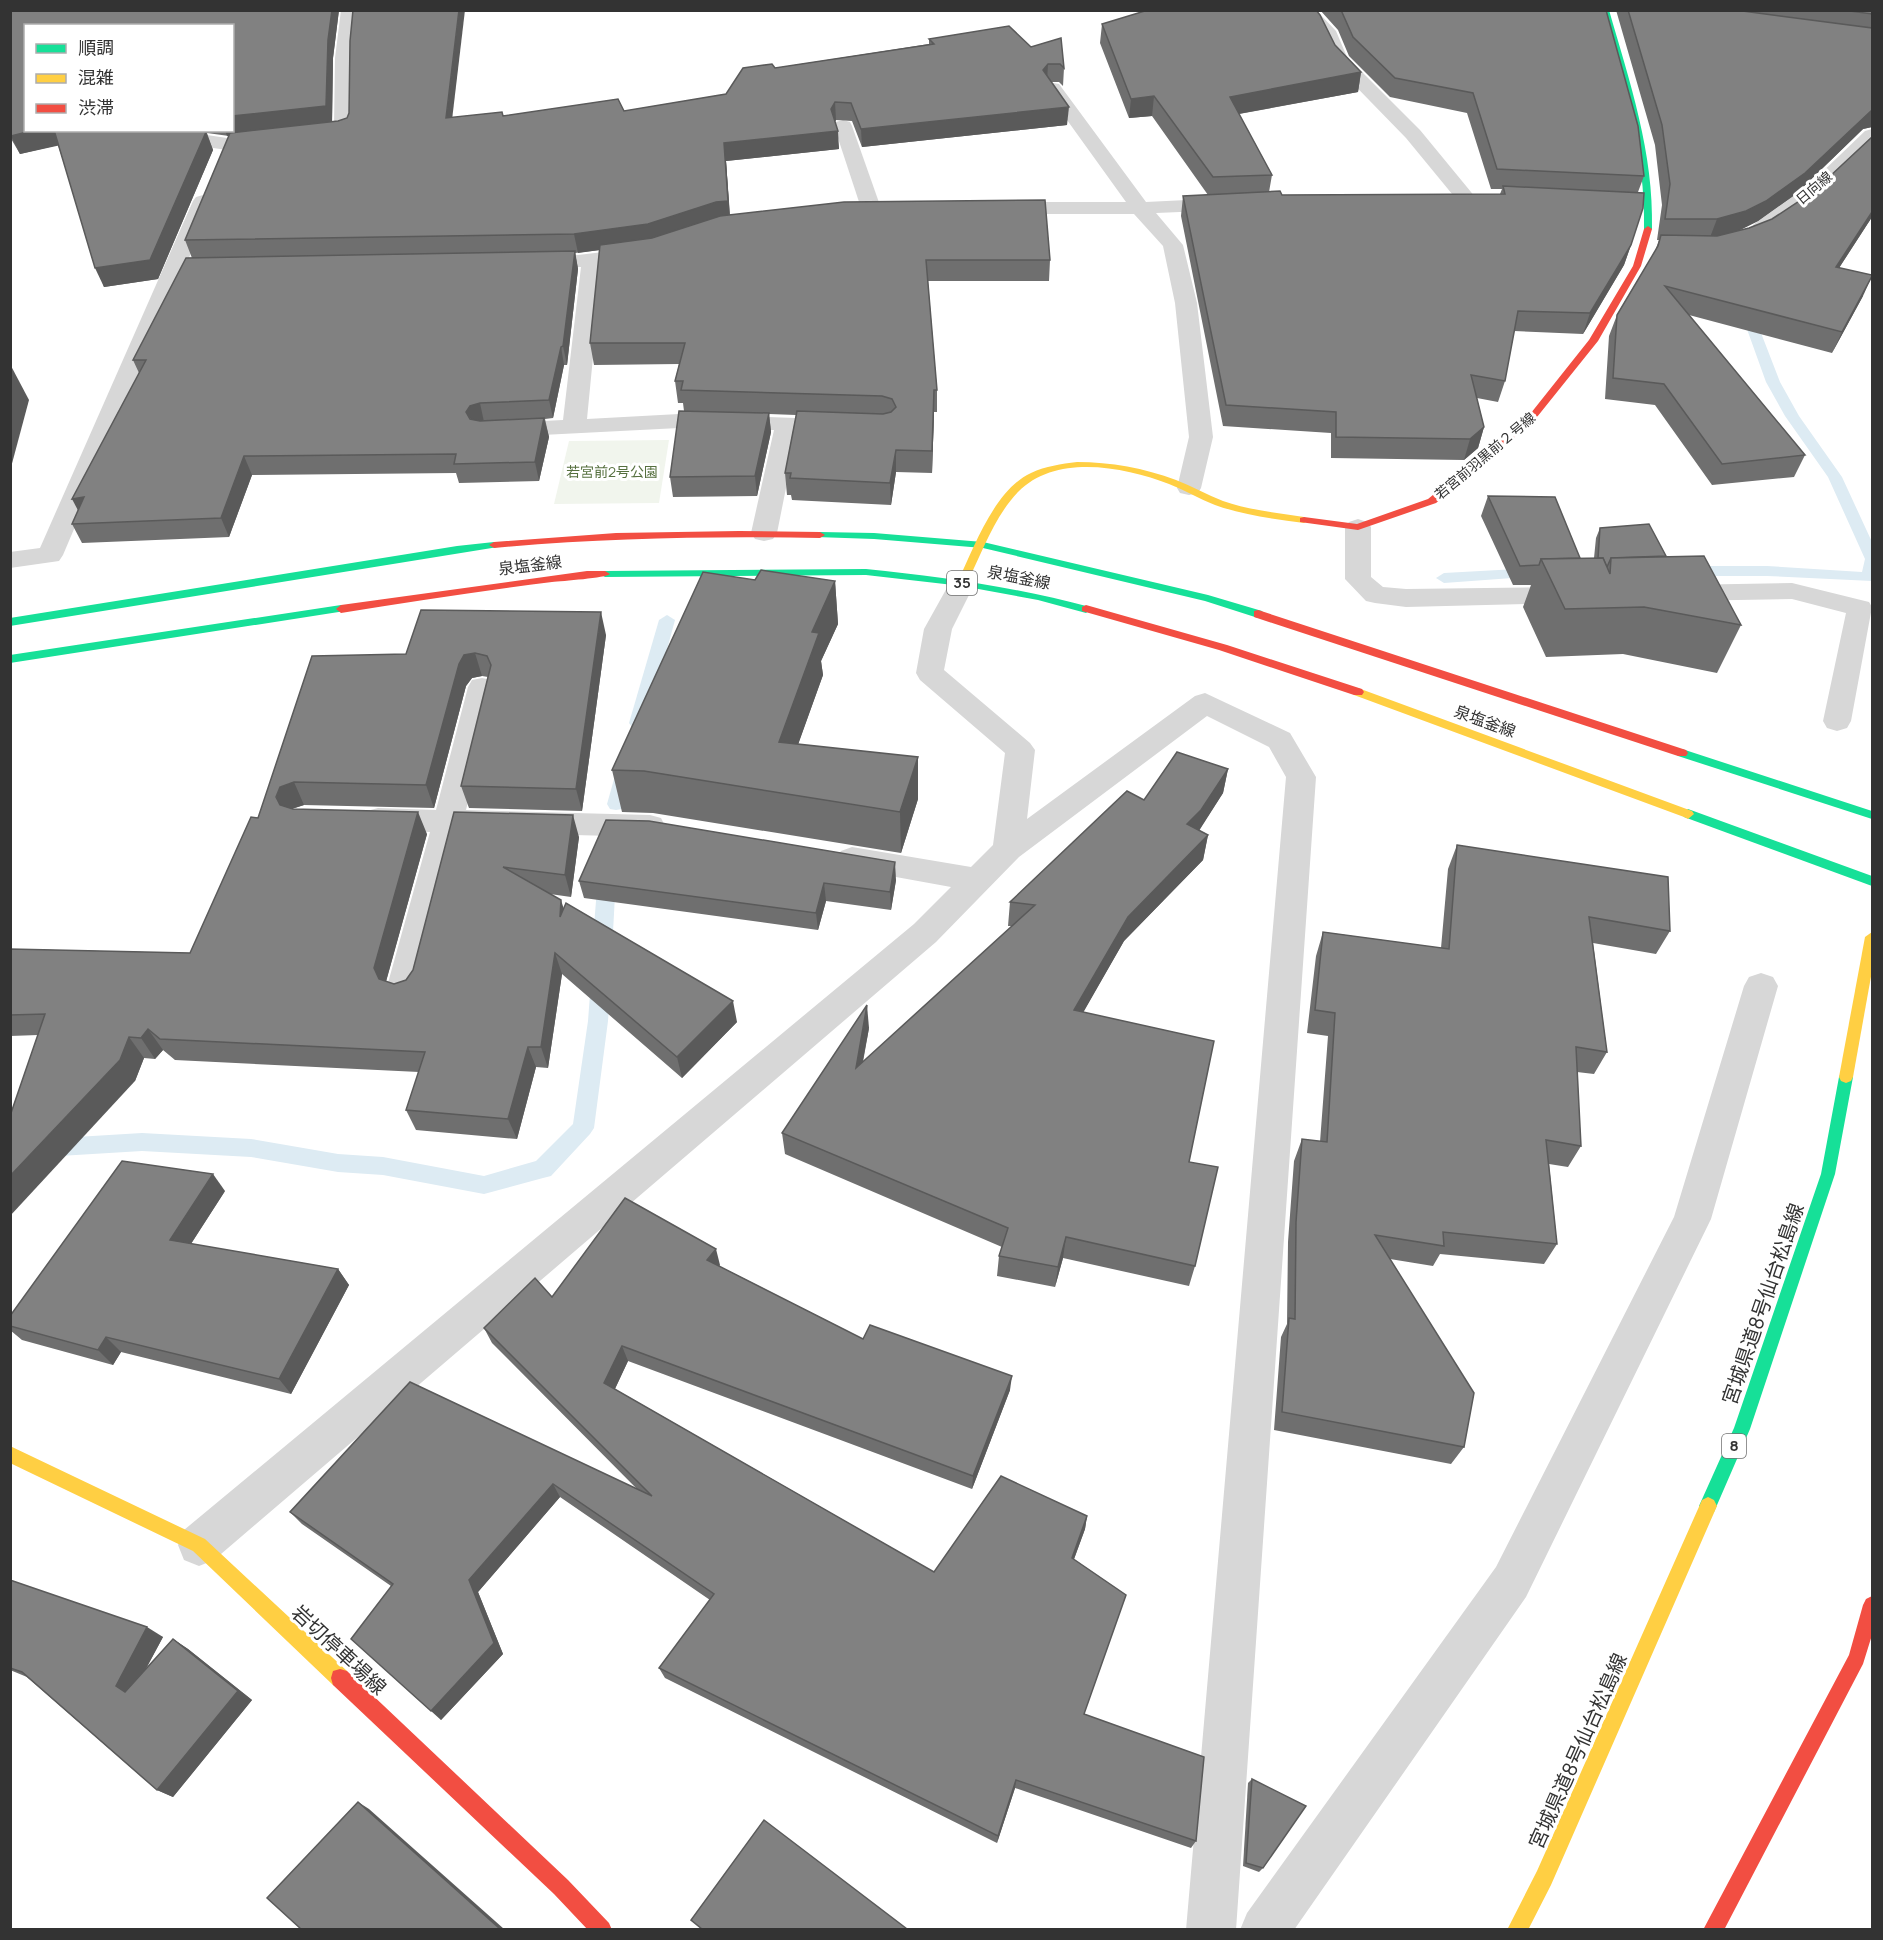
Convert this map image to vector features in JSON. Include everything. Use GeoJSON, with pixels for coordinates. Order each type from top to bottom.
{"type":"FeatureCollection","features":[{"type":"Feature","properties":{"kind":"main road","name":"若宮前羽黒前２号線"},"geometry":{"type":"LineString","coordinates":[[962,583],[998,513],[1017,487],[1049,468],[1088,464],[1134,470],[1190,488],[1221,504],[1289,518],[1358,527],[1432,501],[1530,420],[1593,341],[1637,266],[1653,248],[1643,145],[1605,10]]}},
{"type":"Feature","properties":{"kind":"main road","name":"泉塩釜線"},"geometry":{"type":"LineString","coordinates":[[10,622],[458,549],[561,538],[764,533],[874,536],[982,545],[1208,598],[1872,815]]}},
{"type":"Feature","properties":{"kind":"main road","name":"泉塩釜線"},"geometry":{"type":"LineString","coordinates":[[10,659],[586,574],[866,572],[962,583],[1038,597],[1157,628],[1314,676],[1872,881]]}},
{"type":"Feature","properties":{"kind":"main road","name":"宮城県道8号仙台松島線"},"geometry":{"type":"LineString","coordinates":[[1517,1929],[1544,1878],[1742,1429],[1828,1174],[1872,937]]}},
{"type":"Feature","properties":{"kind":"main road","name":"岩切停車場線"},"geometry":{"type":"LineString","coordinates":[[10,1454],[200,1545],[561,1887],[602,1929]]}},
{"type":"Feature","properties":{"kind":"main road"},"geometry":{"type":"LineString","coordinates":[[1713,1929],[1857,1658],[1872,1605]]}},
{"type":"Feature","properties":{"kind":"street"},"geometry":{"type":"LineString","coordinates":[[285,137],[343,131],[344,58],[349,10]]}},
{"type":"Feature","properties":{"kind":"street"},"geometry":{"type":"LineString","coordinates":[[1306,10],[1327,31],[1339,59],[1413,134],[1464,196]]}},
{"type":"Feature","properties":{"kind":"street"},"geometry":{"type":"LineString","coordinates":[[1053,88],[1140,208],[1173,245],[1186,303],[1201,437],[1190,488]]}},
{"type":"Feature","properties":{"kind":"street"},"geometry":{"type":"LineString","coordinates":[[843,126],[872,211]]}},
{"type":"Feature","properties":{"kind":"street"},"geometry":{"type":"LineString","coordinates":[[145,132],[226,144],[250,141]]}},
{"type":"Feature","properties":{"kind":"street","name":"日向線"},"geometry":{"type":"LineString","coordinates":[[1748,236],[1768,225],[1821,184],[1872,135]]}},
{"type":"Feature","properties":{"kind":"street"},"geometry":{"type":"LineString","coordinates":[[218,165],[226,144]]}},
{"type":"Feature","properties":{"kind":"street"},"geometry":{"type":"LineString","coordinates":[[10,560],[50,555],[210,185]]}},
{"type":"Feature","properties":{"kind":"street"},"geometry":{"type":"LineString","coordinates":[[1441,197],[1487,197]]}},
{"type":"Feature","properties":{"kind":"street"},"geometry":{"type":"LineString","coordinates":[[977,208],[1140,208],[1246,204]]}},
{"type":"Feature","properties":{"kind":"street"},"geometry":{"type":"LineString","coordinates":[[1626,204],[1650,205]]}},
{"type":"Feature","properties":{"kind":"street"},"geometry":{"type":"LineString","coordinates":[[849,214],[895,209]]}},
{"type":"Feature","properties":{"kind":"street"},"geometry":{"type":"LineString","coordinates":[[513,263],[592,259],[664,248]]}},
{"type":"Feature","properties":{"kind":"street"},"geometry":{"type":"LineString","coordinates":[[574,426],[592,259]]}},
{"type":"Feature","properties":{"kind":"street"},"geometry":{"type":"LineString","coordinates":[[176,268],[200,268]]}},
{"type":"Feature","properties":{"kind":"street"},"geometry":{"type":"LineString","coordinates":[[485,431],[679,421],[797,423],[764,533]]}},
{"type":"Feature","properties":{"kind":"street"},"geometry":{"type":"LineString","coordinates":[[1358,527],[1358,579],[1375,595],[1406,598],[1593,594]]}},
{"type":"Feature","properties":{"kind":"street"},"geometry":{"type":"LineString","coordinates":[[962,583],[938,629],[930,673],[1020,750],[1008,849]]}},
{"type":"Feature","properties":{"kind":"street"},"geometry":{"type":"LineString","coordinates":[[1652,593],[1792,591],[1860,608],[1837,721]]}},
{"type":"Feature","properties":{"kind":"street"},"geometry":{"type":"LineString","coordinates":[[403,990],[482,687]]}},
{"type":"Feature","properties":{"kind":"street"},"geometry":{"type":"LineString","coordinates":[[200,1545],[925,933],[1008,849],[1205,704],[1280,740],[1301,777],[1210,1929]]}},
{"type":"Feature","properties":{"kind":"street"},"geometry":{"type":"LineString","coordinates":[[348,819],[653,826],[676,830]]}},
{"type":"Feature","properties":{"kind":"street"},"geometry":{"type":"LineString","coordinates":[[828,855],[977,880]]}},
{"type":"Feature","properties":{"kind":"street"},"geometry":{"type":"LineString","coordinates":[[1264,1929],[1510,1582],[1692,1219],[1761,986]]}},
{"type":"Feature","properties":{"kind":"green space","name":"若宮前2号公園"},"geometry":{"type":"Polygon","coordinates":[[[669,440],[659,503],[554,504],[569,441],[669,440]]]}},
{"type":"Feature","properties":{"kind":"building"},"geometry":{"type":"Polygon","coordinates":[[[10,10],[332,10],[328,40],[326,106],[234,116],[234,24],[24,24],[24,132],[27,132],[11,136],[10,10]]]}},
{"type":"Feature","properties":{"kind":"building"},"geometry":{"type":"Polygon","coordinates":[[[353,10],[459,10],[446,118],[502,112],[503,116],[618,99],[624,111],[726,94],[743,68],[772,64],[775,68],[934,44],[929,39],[1009,26],[1031,47],[1061,38],[1064,68],[1060,64],[1048,64],[1043,70],[1069,107],[861,129],[851,103],[835,102],[831,109],[838,131],[724,143],[728,201],[716,202],[648,224],[574,234],[185,240],[230,133],[338,121],[347,118],[353,10]]]}},
{"type":"Feature","properties":{"kind":"building"},"geometry":{"type":"Polygon","coordinates":[[[1148,10],[1316,10],[1335,45],[1361,72],[1230,97],[1272,175],[1213,177],[1154,96],[1131,99],[1102,24],[1148,10]]]}},
{"type":"Feature","properties":{"kind":"building"},"geometry":{"type":"Polygon","coordinates":[[[1341,10],[1606,10],[1638,126],[1644,176],[1497,169],[1473,93],[1395,78],[1353,37],[1341,10]]]}},
{"type":"Feature","properties":{"kind":"building"},"geometry":{"type":"Polygon","coordinates":[[[1628,10],[1735,10],[1872,28],[1872,110],[1805,173],[1766,201],[1746,211],[1717,219],[1665,219],[1670,184],[1662,125],[1628,10]]]}},
{"type":"Feature","properties":{"kind":"building"},"geometry":{"type":"Polygon","coordinates":[[[1842,10],[1872,10],[1872,14],[1842,10]]]}},
{"type":"Feature","properties":{"kind":"building"},"geometry":{"type":"Polygon","coordinates":[[[55,132],[206,132],[150,260],[95,268],[55,132]]]}},
{"type":"Feature","properties":{"kind":"building"},"geometry":{"type":"Polygon","coordinates":[[[1872,137],[1872,212],[1836,267],[1872,276],[1842,332],[1665,286],[1805,455],[1722,464],[1664,384],[1613,378],[1617,315],[1658,246],[1661,235],[1717,236],[1749,228],[1772,219],[1813,192],[1872,137]]]}},
{"type":"Feature","properties":{"kind":"building"},"geometry":{"type":"Polygon","coordinates":[[[1503,186],[1644,193],[1643,208],[1631,245],[1590,313],[1518,311],[1505,381],[1471,375],[1484,427],[1470,439],[1336,437],[1336,412],[1226,405],[1183,196],[1280,191],[1282,195],[1505,194],[1503,186]]]}},
{"type":"Feature","properties":{"kind":"building"},"geometry":{"type":"Polygon","coordinates":[[[1045,200],[1050,260],[926,260],[937,390],[934,390],[932,451],[896,450],[890,483],[790,478],[791,473],[785,473],[797,411],[883,414],[891,412],[896,407],[892,399],[882,396],[681,390],[683,381],[675,381],[685,343],[590,343],[600,245],[652,238],[720,216],[844,202],[1045,200]]]}},
{"type":"Feature","properties":{"kind":"building"},"geometry":{"type":"Polygon","coordinates":[[[575,251],[563,346],[549,400],[480,403],[470,406],[466,412],[470,419],[480,421],[544,418],[535,462],[454,464],[456,454],[244,456],[221,518],[72,524],[84,497],[72,499],[146,360],[133,360],[186,258],[575,251]]]}},
{"type":"Feature","properties":{"kind":"building"},"geometry":{"type":"Polygon","coordinates":[[[679,411],[769,413],[755,476],[670,477],[679,411]]]}},
{"type":"Feature","properties":{"kind":"building"},"geometry":{"type":"Polygon","coordinates":[[[1488,496],[1555,497],[1580,558],[1541,559],[1539,565],[1520,566],[1488,496]]]}},
{"type":"Feature","properties":{"kind":"building"},"geometry":{"type":"Polygon","coordinates":[[[1649,524],[1666,556],[1611,558],[1607,567],[1603,558],[1598,558],[1600,528],[1649,524]]]}},
{"type":"Feature","properties":{"kind":"building"},"geometry":{"type":"Polygon","coordinates":[[[1704,556],[1741,625],[1644,607],[1565,609],[1541,559],[1603,558],[1610,574],[1611,558],[1704,556]]]}},
{"type":"Feature","properties":{"kind":"building"},"geometry":{"type":"Polygon","coordinates":[[[761,570],[835,581],[812,632],[819,633],[779,742],[918,757],[900,812],[644,771],[612,770],[703,572],[755,580],[761,570]]]}},
{"type":"Feature","properties":{"kind":"building"},"geometry":{"type":"Polygon","coordinates":[[[421,610],[601,612],[576,789],[461,786],[491,665],[487,656],[475,653],[464,655],[459,664],[426,785],[294,782],[280,787],[276,797],[280,805],[293,809],[418,812],[374,968],[379,979],[394,984],[406,980],[413,970],[454,812],[573,815],[565,875],[503,867],[561,900],[560,917],[566,903],[733,1001],[677,1057],[555,953],[541,1047],[528,1047],[508,1119],[406,1110],[425,1052],[160,1039],[148,1029],[141,1038],[129,1037],[120,1060],[10,1176],[10,1116],[45,1014],[10,1015],[10,949],[190,953],[251,817],[258,818],[312,656],[406,654],[421,610]]]}},
{"type":"Feature","properties":{"kind":"building"},"geometry":{"type":"Polygon","coordinates":[[[1177,752],[1228,769],[1201,810],[1187,824],[1208,835],[1128,917],[1074,1010],[1214,1041],[1189,1162],[1218,1167],[1195,1266],[1066,1237],[1058,1267],[999,1256],[1008,1228],[782,1133],[867,1005],[856,1068],[1035,905],[1010,902],[1127,791],[1144,800],[1177,752]]]}},
{"type":"Feature","properties":{"kind":"building"},"geometry":{"type":"Polygon","coordinates":[[[606,820],[649,821],[895,862],[890,892],[824,883],[816,913],[579,881],[606,820]]]}},
{"type":"Feature","properties":{"kind":"building"},"geometry":{"type":"Polygon","coordinates":[[[1457,845],[1668,877],[1670,931],[1589,917],[1607,1052],[1576,1047],[1581,1146],[1546,1140],[1557,1244],[1443,1232],[1444,1246],[1375,1235],[1474,1393],[1464,1447],[1282,1412],[1289,1318],[1295,1319],[1296,1222],[1302,1139],[1327,1142],[1335,1013],[1315,1010],[1323,932],[1449,949],[1457,845]]]}},
{"type":"Feature","properties":{"kind":"building"},"geometry":{"type":"Polygon","coordinates":[[[122,1161],[213,1174],[170,1240],[338,1269],[279,1379],[106,1337],[98,1350],[10,1326],[10,1316],[122,1161]]]}},
{"type":"Feature","properties":{"kind":"building"},"geometry":{"type":"Polygon","coordinates":[[[625,1198],[716,1249],[707,1260],[863,1339],[870,1325],[1012,1376],[973,1476],[622,1346],[604,1383],[934,1572],[1001,1476],[1087,1516],[1072,1558],[1126,1595],[1084,1714],[1204,1757],[1196,1841],[1016,1780],[998,1836],[659,1668],[714,1594],[553,1484],[469,1580],[494,1643],[431,1711],[351,1639],[393,1584],[290,1512],[410,1382],[652,1496],[484,1328],[535,1278],[552,1297],[625,1198]]]}},
{"type":"Feature","properties":{"kind":"building"},"geometry":{"type":"Polygon","coordinates":[[[10,1580],[147,1627],[116,1686],[125,1692],[173,1639],[238,1691],[157,1790],[22,1672],[10,1668],[10,1580]]]}},
{"type":"Feature","properties":{"kind":"building"},"geometry":{"type":"Polygon","coordinates":[[[1252,1779],[1306,1806],[1263,1868],[1246,1863],[1252,1779]]]}},
{"type":"Feature","properties":{"kind":"building"},"geometry":{"type":"Polygon","coordinates":[[[358,1802],[500,1929],[301,1929],[267,1898],[358,1802]]]}},
{"type":"Feature","properties":{"kind":"building"},"geometry":{"type":"Polygon","coordinates":[[[764,1820],[907,1929],[702,1929],[691,1920],[764,1820]]]}},
{"type":"Feature","properties":{"kind":"waterway"},"geometry":{"type":"LineString","coordinates":[[1745,307],[1773,382],[1792,416],[1835,477],[1872,558]]}},
{"type":"Feature","properties":{"kind":"waterway"},"geometry":{"type":"LineString","coordinates":[[1686,571],[1767,571],[1869,577],[1872,561]]}},
{"type":"Feature","properties":{"kind":"waterway"},"geometry":{"type":"LineString","coordinates":[[1444,578],[1534,573]]}},
{"type":"Feature","properties":{"kind":"waterway"},"geometry":{"type":"LineString","coordinates":[[638,723],[667,620]]}},
{"type":"Feature","properties":{"kind":"waterway"},"geometry":{"type":"LineString","coordinates":[[616,804],[625,772]]}},
{"type":"Feature","properties":{"kind":"waterway"},"geometry":{"type":"LineString","coordinates":[[602,951],[607,876]]}},
{"type":"Feature","properties":{"kind":"waterway"},"geometry":{"type":"LineString","coordinates":[[10,1150],[142,1142],[251,1148],[338,1163],[383,1166],[484,1185],[543,1169],[583,1128],[598,1021],[601,981]]}},
{"type":"Feature","properties":{"kind":"traffic: fast"},"geometry":{"type":"LineString","coordinates":[[1605,10],[1642,145],[1647,173],[1648,229]]}},
{"type":"Feature","properties":{"kind":"traffic: fast"},"geometry":{"type":"LineString","coordinates":[[820,535],[874,536],[983,545],[1208,598],[1258,614]]}},
{"type":"Feature","properties":{"kind":"traffic: fast"},"geometry":{"type":"LineString","coordinates":[[10,622],[457,549],[494,545]]}},
{"type":"Feature","properties":{"kind":"traffic: fast"},"geometry":{"type":"LineString","coordinates":[[605,574],[866,572],[962,583],[1038,597],[1086,609]]}},
{"type":"Feature","properties":{"kind":"traffic: fast"},"geometry":{"type":"LineString","coordinates":[[10,659],[341,609]]}},
{"type":"Feature","properties":{"kind":"traffic: fast"},"geometry":{"type":"LineString","coordinates":[[1682,753],[1872,815]]}},
{"type":"Feature","properties":{"kind":"traffic: fast"},"geometry":{"type":"LineString","coordinates":[[1688,814],[1872,881]]}},
{"type":"Feature","properties":{"kind":"traffic: fast"},"geometry":{"type":"LineString","coordinates":[[1708,1506],[1742,1429],[1828,1174],[1846,1077]]}},
{"type":"Feature","properties":{"kind":"traffic: slow"},"geometry":{"type":"LineString","coordinates":[[962,583],[1007,498],[1033,475],[1054,468],[1101,465],[1125,469],[1171,481],[1223,504],[1253,512],[1304,520]]}},
{"type":"Feature","properties":{"kind":"traffic: slow"},"geometry":{"type":"LineString","coordinates":[[1358,692],[1688,814]]}},
{"type":"Feature","properties":{"kind":"traffic: slow"},"geometry":{"type":"LineString","coordinates":[[1846,1077],[1872,937]]}},
{"type":"Feature","properties":{"kind":"traffic: slow"},"geometry":{"type":"LineString","coordinates":[[10,1454],[199,1545],[340,1678]]}},
{"type":"Feature","properties":{"kind":"traffic: slow"},"geometry":{"type":"LineString","coordinates":[[1517,1930],[1544,1878],[1708,1506]]}},
{"type":"Feature","properties":{"kind":"traffic: jam"},"geometry":{"type":"LineString","coordinates":[[1304,520],[1358,527],[1432,501],[1530,420],[1593,341],[1637,266],[1648,229]]}},
{"type":"Feature","properties":{"kind":"traffic: jam"},"geometry":{"type":"LineString","coordinates":[[494,545],[575,538],[657,535],[820,535]]}},
{"type":"Feature","properties":{"kind":"traffic: jam"},"geometry":{"type":"LineString","coordinates":[[341,609],[481,588],[587,574],[605,574]]}},
{"type":"Feature","properties":{"kind":"traffic: jam"},"geometry":{"type":"LineString","coordinates":[[1086,609],[1223,647],[1358,692]]}},
{"type":"Feature","properties":{"kind":"traffic: jam"},"geometry":{"type":"LineString","coordinates":[[1258,614],[1682,753]]}},
{"type":"Feature","properties":{"kind":"traffic: jam"},"geometry":{"type":"LineString","coordinates":[[1713,1930],[1857,1658],[1872,1605]]}},
{"type":"Feature","properties":{"kind":"traffic: jam"},"geometry":{"type":"LineString","coordinates":[[340,1678],[561,1887],[602,1930]]}}]}
